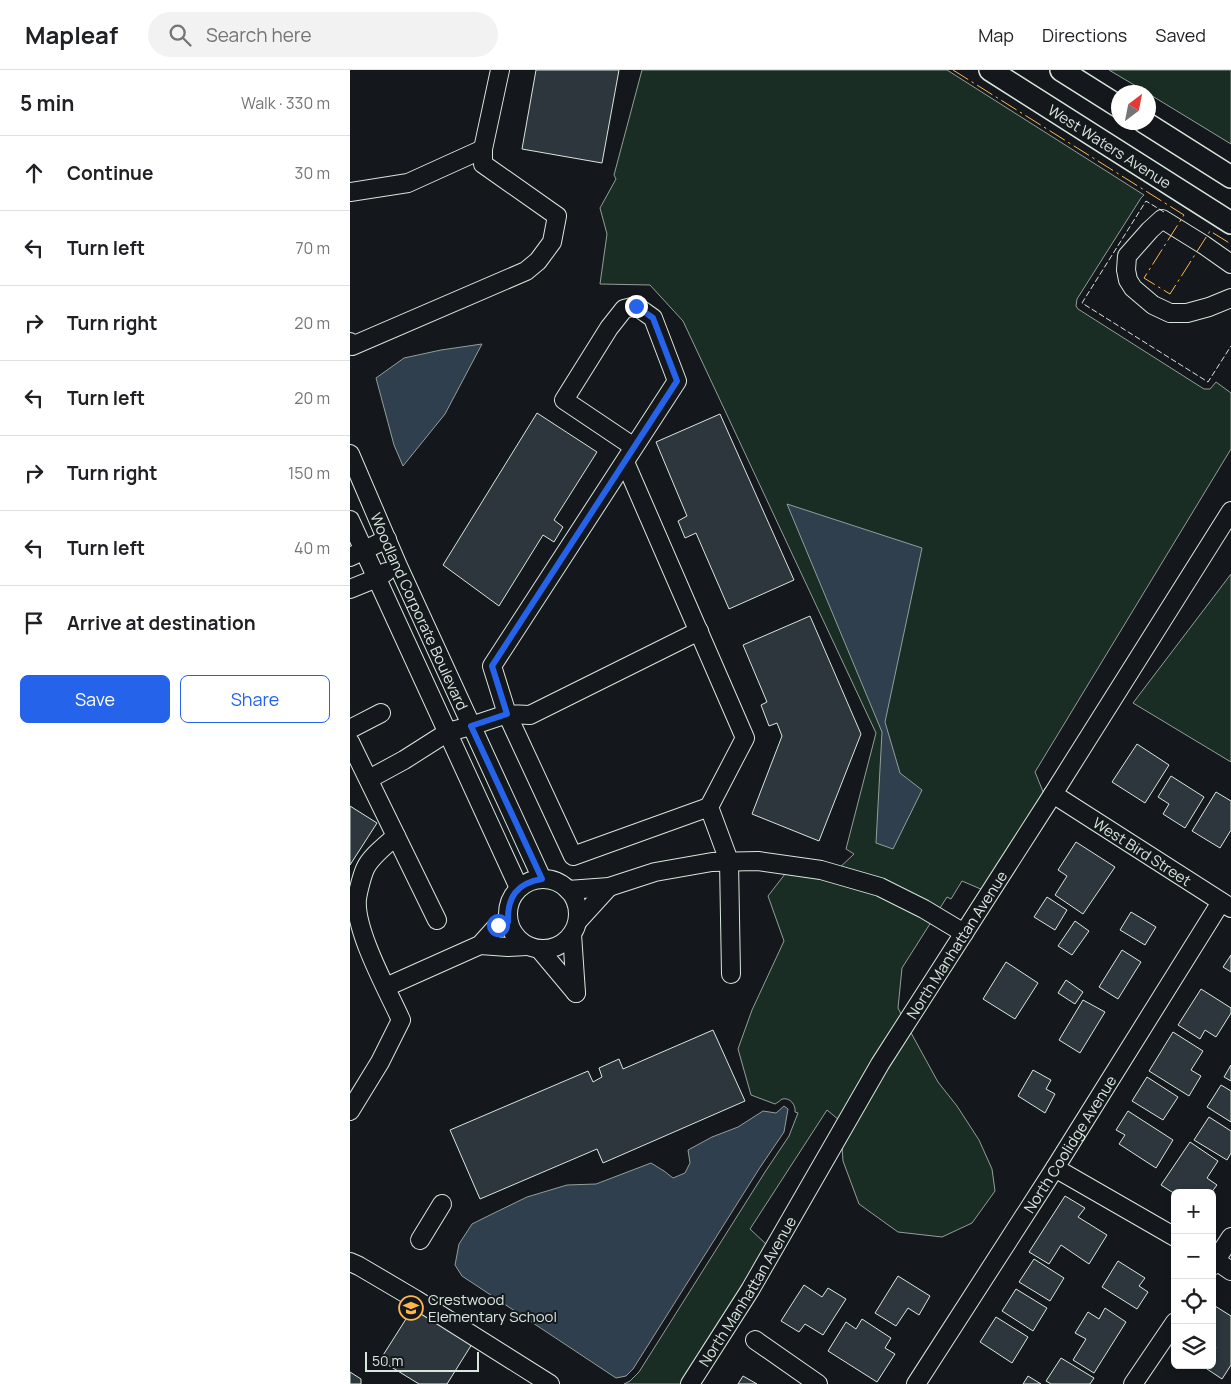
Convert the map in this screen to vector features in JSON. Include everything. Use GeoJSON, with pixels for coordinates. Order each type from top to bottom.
{"type":"FeatureCollection","features":[{"type":"Feature","properties":{"kind":"main road","name":"West Waters Avenue"},"geometry":{"type":"LineString","coordinates":[[990,70],[1231,223]]}},
{"type":"Feature","properties":{"kind":"main road"},"geometry":{"type":"LineString","coordinates":[[1061,70],[1111,102]]}},
{"type":"Feature","properties":{"kind":"main road"},"geometry":{"type":"LineString","coordinates":[[1156,130],[1231,177]]}},
{"type":"Feature","properties":{"kind":"street"},"geometry":{"type":"LineString","coordinates":[[350,342],[352,346],[526,272],[538,261],[552,242],[557,216],[483,164],[483,149],[500,70]]}},
{"type":"Feature","properties":{"kind":"street"},"geometry":{"type":"LineString","coordinates":[[350,192],[408,183],[483,149]]}},
{"type":"Feature","properties":{"kind":"street"},"geometry":{"type":"LineString","coordinates":[[1231,264],[1162,219],[1127,256],[1126,270],[1128,280],[1133,288],[1154,305],[1170,313],[1187,313],[1231,298]]}},
{"type":"Feature","properties":{"kind":"street"},"geometry":{"type":"LineString","coordinates":[[630,454],[492,666],[507,714],[573,856],[709,807],[745,738],[699,631],[630,454],[564,400],[609,328],[624,309],[636,306],[653,318],[677,381],[630,454]]}},
{"type":"Feature","properties":{"kind":"street","name":"Woodland Corporate Boulevard"},"geometry":{"type":"LineString","coordinates":[[350,454],[398,566],[542,879]]}},
{"type":"Feature","properties":{"kind":"street","name":"North Manhattan Avenue"},"geometry":{"type":"LineString","coordinates":[[690,1384],[750,1290],[880,1064],[1231,511]]}},
{"type":"Feature","properties":{"kind":"street","name":"Woodland Corporate Boulevard"},"geometry":{"type":"LineString","coordinates":[[350,520],[357,554],[376,578],[518,888]]}},
{"type":"Feature","properties":{"kind":"street"},"geometry":{"type":"LineString","coordinates":[[357,554],[387,539]]}},
{"type":"Feature","properties":{"kind":"street"},"geometry":{"type":"LineString","coordinates":[[350,589],[398,566]]}},
{"type":"Feature","properties":{"kind":"street"},"geometry":{"type":"LineString","coordinates":[[368,779],[404,760],[448,732],[507,714],[530,715],[699,631]]}},
{"type":"Feature","properties":{"kind":"street"},"geometry":{"type":"LineString","coordinates":[[350,729],[381,713]]}},
{"type":"Feature","properties":{"kind":"street"},"geometry":{"type":"LineString","coordinates":[[350,742],[437,920]]}},
{"type":"Feature","properties":{"kind":"street","name":"West Bird Street"},"geometry":{"type":"LineString","coordinates":[[1053,794],[1226,905]]}},
{"type":"Feature","properties":{"kind":"street"},"geometry":{"type":"LineString","coordinates":[[709,807],[729,862],[731,974]]}},
{"type":"Feature","properties":{"kind":"street"},"geometry":{"type":"LineString","coordinates":[[350,1111],[380,1062],[402,1020],[370,952],[359,920],[357,899],[365,868],[378,852],[396,836]]}},
{"type":"Feature","properties":{"kind":"street"},"geometry":{"type":"LineString","coordinates":[[568,890],[609,887],[655,872],[712,862],[758,861],[821,870],[880,887],[924,909],[964,933]]}},
{"type":"Feature","properties":{"kind":"street"},"geometry":{"type":"LineString","coordinates":[[542,879],[552,880],[561,884],[575,899],[578,910],[575,928],[576,993],[534,948],[518,940],[508,922],[511,898],[518,888],[533,880],[542,879]]}},
{"type":"Feature","properties":{"kind":"street"},"geometry":{"type":"LineString","coordinates":[[386,987],[480,946],[552,948],[564,943],[609,887]]}},
{"type":"Feature","properties":{"kind":"street","name":"North Coolidge Avenue"},"geometry":{"type":"LineString","coordinates":[[916,1384],[1226,905]]}},
{"type":"Feature","properties":{"kind":"street"},"geometry":{"type":"LineString","coordinates":[[480,946],[498,925],[508,922]]}},
{"type":"Feature","properties":{"kind":"street"},"geometry":{"type":"LineString","coordinates":[[1055,1168],[1171,1235]]}},
{"type":"Feature","properties":{"kind":"street"},"geometry":{"type":"LineString","coordinates":[[420,1240],[442,1204]]}},
{"type":"Feature","properties":{"kind":"street"},"geometry":{"type":"LineString","coordinates":[[1216,1259],[1231,1237]]}},
{"type":"Feature","properties":{"kind":"street"},"geometry":{"type":"LineString","coordinates":[[350,1262],[415,1299],[550,1384]]}},
{"type":"Feature","properties":{"kind":"street"},"geometry":{"type":"LineString","coordinates":[[1216,1263],[1231,1271]]}},
{"type":"Feature","properties":{"kind":"street"},"geometry":{"type":"LineString","coordinates":[[1133,1384],[1174,1324]]}},
{"type":"Feature","properties":{"kind":"street"},"geometry":{"type":"LineString","coordinates":[[755,1340],[818,1384]]}},
{"type":"Feature","properties":{"kind":"green space"},"geometry":{"type":"Polygon","coordinates":[[[642,70],[947,70],[1144,195],[1077,299],[1076,306],[1204,389],[1210,389],[1216,382],[1231,393],[1231,449],[1035,772],[1044,794],[983,890],[962,881],[951,899],[947,897],[902,968],[898,1008],[902,1016],[839,1120],[827,1110],[750,1229],[767,1245],[744,1285],[680,1384],[624,1384],[639,1372],[789,1136],[798,1113],[795,1112],[793,1104],[788,1099],[782,1099],[775,1104],[751,1095],[738,1049],[752,1010],[784,941],[768,896],[792,865],[837,870],[854,854],[846,849],[876,733],[683,321],[650,285],[600,284],[607,234],[600,208],[616,179],[614,175],[642,70]]]}},
{"type":"Feature","properties":{"kind":"green space"},"geometry":{"type":"Polygon","coordinates":[[[1109,70],[1231,70],[1231,144],[1156,98],[1156,85],[1134,85],[1109,70]]]}},
{"type":"Feature","properties":{"kind":"green space"},"geometry":{"type":"Polygon","coordinates":[[[1231,574],[1231,762],[1133,703],[1231,574]]]}},
{"type":"Feature","properties":{"kind":"green space"},"geometry":{"type":"Polygon","coordinates":[[[910,1031],[938,1082],[957,1106],[979,1140],[992,1169],[995,1191],[972,1223],[942,1237],[898,1232],[859,1204],[843,1161],[842,1146],[910,1031]]]}},
{"type":"Feature","properties":{"kind":"water"},"geometry":{"type":"Polygon","coordinates":[[[482,344],[445,414],[403,466],[394,445],[376,378],[404,358],[482,344]]]}},
{"type":"Feature","properties":{"kind":"water"},"geometry":{"type":"Polygon","coordinates":[[[787,504],[922,548],[885,722],[900,773],[922,790],[893,849],[876,843],[882,732],[787,504]]]}},
{"type":"Feature","properties":{"kind":"water"},"geometry":{"type":"Polygon","coordinates":[[[784,1106],[788,1109],[784,1132],[633,1369],[626,1376],[616,1378],[462,1276],[455,1265],[459,1244],[472,1224],[527,1197],[567,1185],[596,1184],[651,1163],[673,1178],[685,1173],[690,1163],[688,1150],[712,1137],[738,1127],[763,1111],[776,1113],[784,1106]]]}},
{"type":"Feature","properties":{"kind":"building"},"geometry":{"type":"Polygon","coordinates":[[[536,70],[619,70],[602,163],[522,149],[536,70]]]}},
{"type":"Feature","properties":{"kind":"building"},"geometry":{"type":"Polygon","coordinates":[[[537,413],[597,452],[554,520],[563,527],[554,542],[543,535],[499,606],[443,565],[537,413]]]}},
{"type":"Feature","properties":{"kind":"building"},"geometry":{"type":"Polygon","coordinates":[[[720,414],[794,580],[729,609],[696,533],[685,538],[678,521],[687,516],[656,442],[720,414]]]}},
{"type":"Feature","properties":{"kind":"building"},"geometry":{"type":"Polygon","coordinates":[[[810,616],[861,734],[819,841],[752,814],[782,736],[777,723],[769,726],[761,705],[767,702],[743,645],[810,616]]]}},
{"type":"Feature","properties":{"kind":"building"},"geometry":{"type":"Polygon","coordinates":[[[1137,744],[1169,765],[1145,803],[1112,782],[1137,744]]]}},
{"type":"Feature","properties":{"kind":"building"},"geometry":{"type":"Polygon","coordinates":[[[1171,776],[1204,797],[1185,828],[1163,814],[1169,804],[1158,797],[1171,776]]]}},
{"type":"Feature","properties":{"kind":"building"},"geometry":{"type":"Polygon","coordinates":[[[1216,792],[1231,801],[1231,830],[1220,848],[1192,831],[1216,792]]]}},
{"type":"Feature","properties":{"kind":"building"},"geometry":{"type":"Polygon","coordinates":[[[350,806],[377,823],[350,865],[350,806]]]}},
{"type":"Feature","properties":{"kind":"building"},"geometry":{"type":"Polygon","coordinates":[[[1076,842],[1115,867],[1083,914],[1055,895],[1067,876],[1058,870],[1076,842]]]}},
{"type":"Feature","properties":{"kind":"building"},"geometry":{"type":"Polygon","coordinates":[[[1047,897],[1067,910],[1055,930],[1034,917],[1047,897]]]}},
{"type":"Feature","properties":{"kind":"building"},"geometry":{"type":"Polygon","coordinates":[[[1131,912],[1156,927],[1145,945],[1120,930],[1131,912]]]}},
{"type":"Feature","properties":{"kind":"building"},"geometry":{"type":"Polygon","coordinates":[[[1075,921],[1089,931],[1072,955],[1058,946],[1075,921]]]}},
{"type":"Feature","properties":{"kind":"building"},"geometry":{"type":"Polygon","coordinates":[[[1122,950],[1141,962],[1118,999],[1099,987],[1122,950]]]}},
{"type":"Feature","properties":{"kind":"building"},"geometry":{"type":"Polygon","coordinates":[[[1231,955],[1231,972],[1223,967],[1231,955]]]}},
{"type":"Feature","properties":{"kind":"building"},"geometry":{"type":"Polygon","coordinates":[[[1006,962],[1038,983],[1015,1019],[983,999],[1006,962]]]}},
{"type":"Feature","properties":{"kind":"building"},"geometry":{"type":"Polygon","coordinates":[[[1066,980],[1083,992],[1075,1004],[1058,993],[1066,980]]]}},
{"type":"Feature","properties":{"kind":"building"},"geometry":{"type":"Polygon","coordinates":[[[1201,989],[1231,1008],[1231,1013],[1216,1037],[1205,1030],[1200,1039],[1178,1025],[1201,989]]]}},
{"type":"Feature","properties":{"kind":"building"},"geometry":{"type":"Polygon","coordinates":[[[1083,1000],[1105,1012],[1080,1053],[1059,1040],[1083,1000]]]}},
{"type":"Feature","properties":{"kind":"building"},"geometry":{"type":"Polygon","coordinates":[[[713,1030],[745,1101],[603,1163],[597,1149],[480,1199],[450,1130],[588,1071],[593,1082],[602,1077],[599,1068],[619,1059],[623,1069],[713,1030]]]}},
{"type":"Feature","properties":{"kind":"building"},"geometry":{"type":"Polygon","coordinates":[[[1173,1032],[1203,1051],[1191,1070],[1201,1076],[1189,1096],[1149,1071],[1173,1032]]]}},
{"type":"Feature","properties":{"kind":"building"},"geometry":{"type":"Polygon","coordinates":[[[1231,1065],[1231,1081],[1224,1077],[1231,1065]]]}},
{"type":"Feature","properties":{"kind":"building"},"geometry":{"type":"Polygon","coordinates":[[[1033,1070],[1051,1080],[1046,1089],[1055,1094],[1045,1113],[1018,1096],[1033,1070]]]}},
{"type":"Feature","properties":{"kind":"building"},"geometry":{"type":"Polygon","coordinates":[[[1147,1077],[1178,1097],[1163,1120],[1132,1101],[1147,1077]]]}},
{"type":"Feature","properties":{"kind":"building"},"geometry":{"type":"Polygon","coordinates":[[[1221,1085],[1231,1091],[1231,1122],[1207,1107],[1221,1085]]]}},
{"type":"Feature","properties":{"kind":"building"},"geometry":{"type":"Polygon","coordinates":[[[1128,1111],[1173,1140],[1156,1168],[1119,1144],[1125,1135],[1116,1130],[1128,1111]]]}},
{"type":"Feature","properties":{"kind":"building"},"geometry":{"type":"Polygon","coordinates":[[[1209,1117],[1231,1131],[1231,1153],[1227,1160],[1194,1140],[1209,1117]]]}},
{"type":"Feature","properties":{"kind":"building"},"geometry":{"type":"Polygon","coordinates":[[[1190,1142],[1218,1161],[1207,1178],[1217,1185],[1214,1189],[1171,1189],[1171,1191],[1161,1185],[1190,1142]]]}},
{"type":"Feature","properties":{"kind":"building"},"geometry":{"type":"Polygon","coordinates":[[[1065,1196],[1085,1208],[1078,1217],[1107,1235],[1089,1264],[1061,1245],[1049,1264],[1029,1252],[1065,1196]]]}},
{"type":"Feature","properties":{"kind":"building"},"geometry":{"type":"Polygon","coordinates":[[[1034,1259],[1064,1278],[1050,1301],[1019,1282],[1034,1259]]]}},
{"type":"Feature","properties":{"kind":"building"},"geometry":{"type":"Polygon","coordinates":[[[1118,1261],[1145,1278],[1139,1286],[1148,1292],[1137,1309],[1102,1287],[1118,1261]]]}},
{"type":"Feature","properties":{"kind":"building"},"geometry":{"type":"Polygon","coordinates":[[[898,1276],[930,1296],[919,1315],[908,1308],[896,1326],[875,1313],[898,1276]]]}},
{"type":"Feature","properties":{"kind":"building"},"geometry":{"type":"Polygon","coordinates":[[[804,1285],[822,1297],[828,1288],[846,1299],[823,1335],[805,1324],[799,1332],[781,1321],[804,1285]]]}},
{"type":"Feature","properties":{"kind":"building"},"geometry":{"type":"Polygon","coordinates":[[[1016,1289],[1047,1308],[1033,1331],[1002,1311],[1016,1289]]]}},
{"type":"Feature","properties":{"kind":"building"},"geometry":{"type":"Polygon","coordinates":[[[1216,1307],[1231,1316],[1231,1365],[1222,1379],[1207,1369],[1216,1369],[1216,1307]]]}},
{"type":"Feature","properties":{"kind":"building"},"geometry":{"type":"Polygon","coordinates":[[[413,1308],[472,1344],[447,1384],[419,1384],[380,1360],[413,1308]]]}},
{"type":"Feature","properties":{"kind":"building"},"geometry":{"type":"Polygon","coordinates":[[[1105,1308],[1126,1322],[1094,1373],[1073,1360],[1086,1339],[1075,1333],[1088,1312],[1099,1319],[1105,1308]]]}},
{"type":"Feature","properties":{"kind":"building"},"geometry":{"type":"Polygon","coordinates":[[[996,1317],[1028,1337],[1012,1363],[980,1342],[996,1317]]]}},
{"type":"Feature","properties":{"kind":"building"},"geometry":{"type":"Polygon","coordinates":[[[862,1319],[891,1338],[885,1348],[895,1354],[877,1382],[828,1351],[846,1322],[856,1329],[862,1319]]]}},
{"type":"Feature","properties":{"kind":"building"},"geometry":{"type":"Polygon","coordinates":[[[1061,1358],[1094,1378],[1090,1384],[1051,1384],[1046,1381],[1061,1358]]]}},
{"type":"Feature","properties":{"kind":"building"},"geometry":{"type":"Polygon","coordinates":[[[350,1372],[361,1379],[361,1384],[350,1384],[350,1372]]]}},
{"type":"Feature","properties":{"kind":"building"},"geometry":{"type":"Polygon","coordinates":[[[743,1376],[757,1384],[738,1384],[743,1376]]]}},
{"type":"Feature","properties":{"kind":"building"},"geometry":{"type":"Polygon","coordinates":[[[1028,1376],[1041,1384],[1023,1384],[1028,1376]]]}},
{"type":"Feature","properties":{"kind":"fence"},"geometry":{"type":"LineString","coordinates":[[1164,212],[1146,201],[1082,303],[1208,382],[1231,346]]}},
{"type":"Feature","properties":{"kind":"power"},"geometry":{"type":"LineString","coordinates":[[953,70],[1184,215],[1144,278],[1170,294],[1210,231],[1231,244]]}},
{"type":"Feature","properties":{"kind":"place","name":"Crestwood Elementary School"},"geometry":{"type":"Point","coordinates":[411,1308]}},
{"type":"Feature","properties":{"kind":"route"},"geometry":{"type":"LineString","coordinates":[[498,925],[508,922],[511,898],[518,888],[525,883],[542,879],[471,726],[507,714],[492,666],[677,381],[653,318],[636,306]]}}]}
